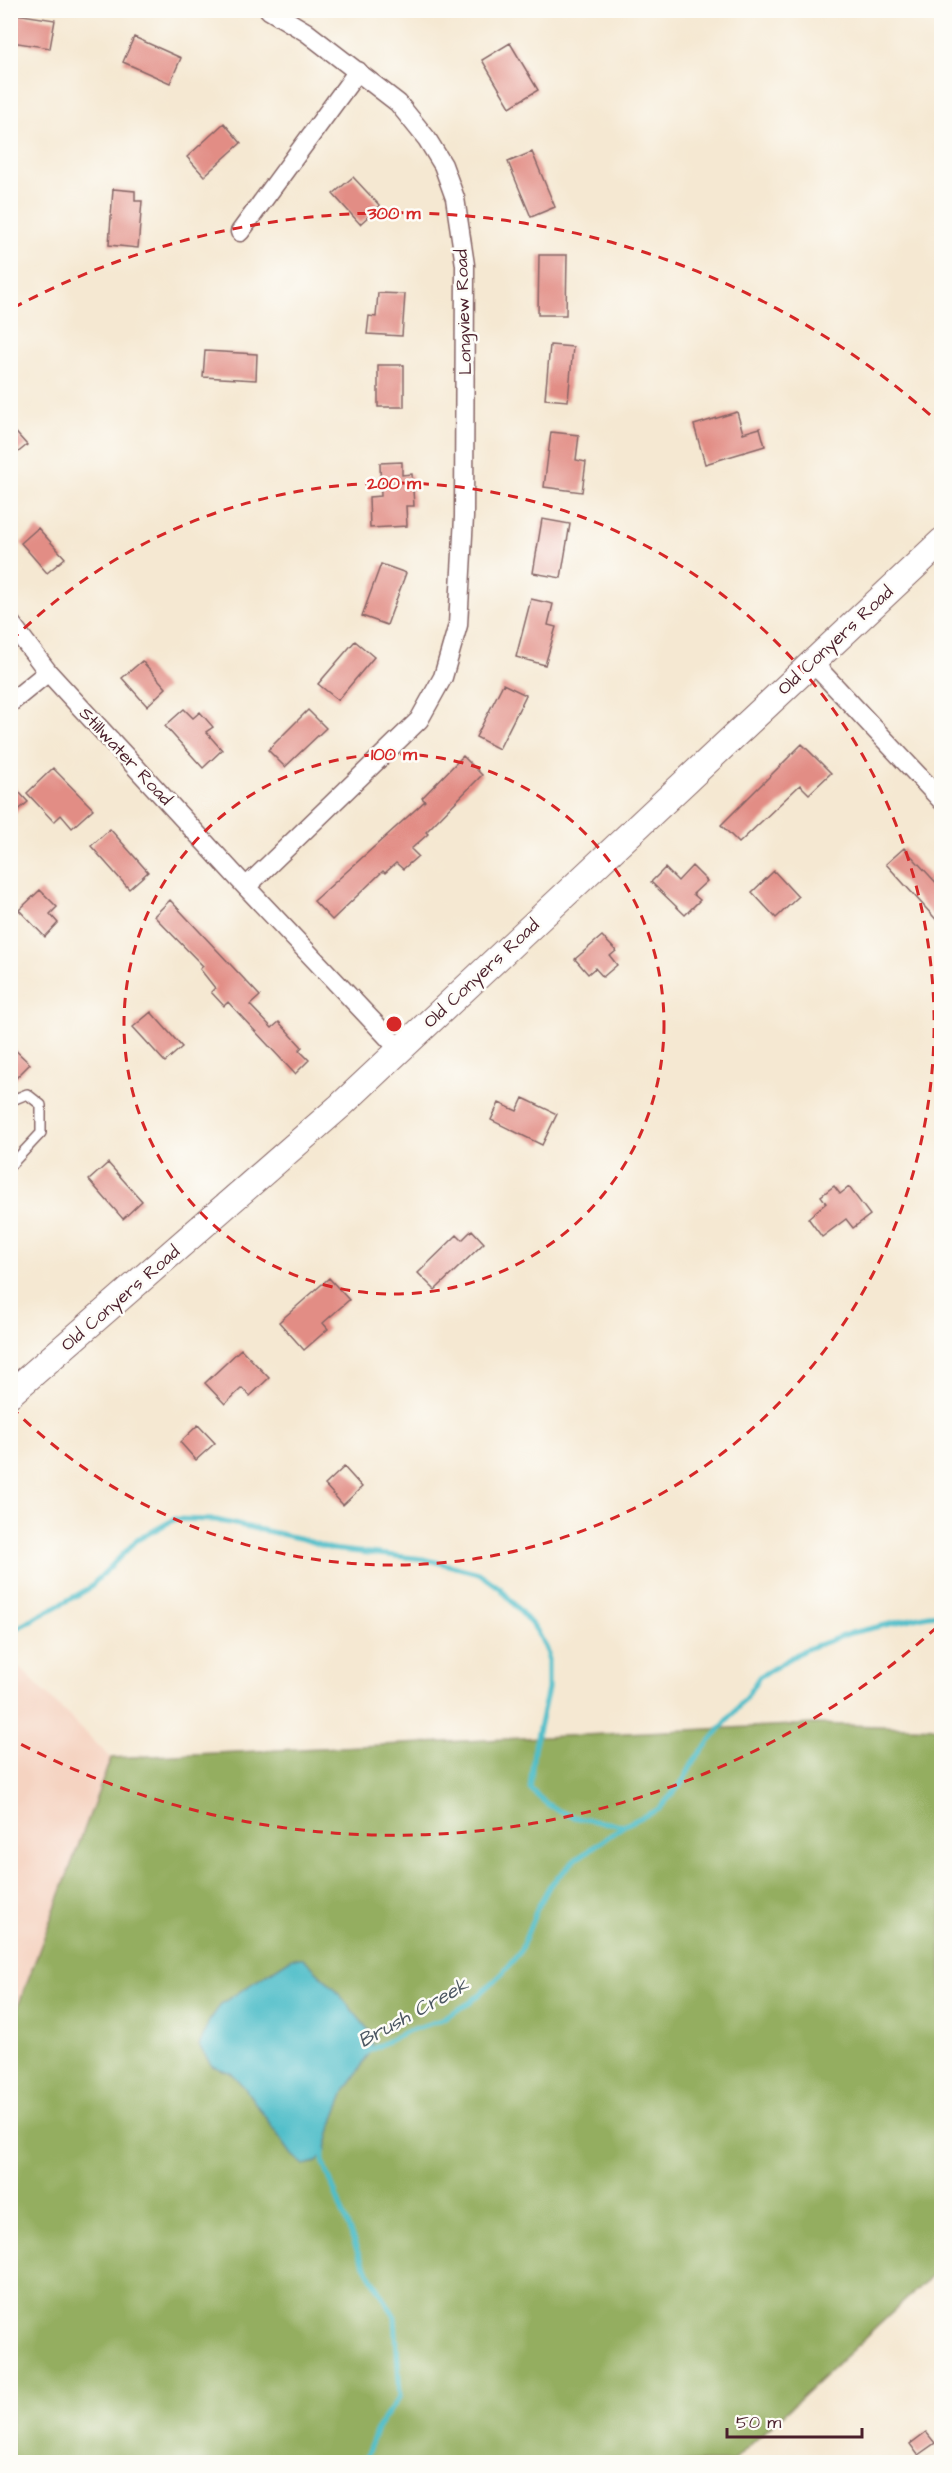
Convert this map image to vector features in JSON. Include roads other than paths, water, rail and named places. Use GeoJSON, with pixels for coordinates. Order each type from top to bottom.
{"type":"FeatureCollection","features":[{"type":"Feature","properties":{"kind":"street","name":"Longview Road"},"geometry":{"type":"LineString","coordinates":[[246,887],[419,720],[442,677],[458,625],[464,517],[465,264],[455,198],[443,165],[428,139],[398,103],[306,32],[269,10]]}},
{"type":"Feature","properties":{"kind":"street"},"geometry":{"type":"LineString","coordinates":[[240,232],[358,71]]}},
{"type":"Feature","properties":{"kind":"street","name":"Old Conyers Road"},"geometry":{"type":"LineString","coordinates":[[10,1394],[340,1106],[942,541]]}},
{"type":"Feature","properties":{"kind":"street","name":"Stillwater Road"},"geometry":{"type":"LineString","coordinates":[[10,622],[48,672],[399,1049]]}},
{"type":"Feature","properties":{"kind":"street"},"geometry":{"type":"LineString","coordinates":[[812,662],[942,801]]}},
{"type":"Feature","properties":{"kind":"street"},"geometry":{"type":"LineString","coordinates":[[10,703],[48,672]]}},
{"type":"Feature","properties":{"kind":"lane"},"geometry":{"type":"LineString","coordinates":[[10,1101],[27,1094],[40,1105],[41,1133],[10,1166]]}},
{"type":"Feature","properties":{"kind":"water"},"geometry":{"type":"Polygon","coordinates":[[[292,1958],[303,1958],[334,1988],[371,2033],[373,2044],[368,2056],[346,2089],[334,2119],[325,2152],[317,2162],[304,2165],[292,2155],[244,2087],[231,2073],[212,2066],[199,2046],[209,2021],[222,2003],[292,1958]]]}},
{"type":"Feature","properties":{"kind":"waterway"},"geometry":{"type":"LineString","coordinates":[[10,1632],[88,1589],[137,1540],[175,1519],[216,1520],[303,1539],[331,1549],[424,1559],[479,1573],[500,1588],[538,1632],[548,1654],[548,1689],[534,1750],[530,1788],[551,1807],[573,1817],[625,1825]]}},
{"type":"Feature","properties":{"kind":"waterway","name":"Brush Creek"},"geometry":{"type":"LineString","coordinates":[[367,2052],[405,2032],[440,2020],[471,2002],[502,1974],[520,1952],[537,1909],[550,1885],[575,1860],[625,1825],[659,1809],[682,1783],[695,1759],[745,1699],[759,1677],[804,1650],[851,1633],[928,1615],[942,1614]]}},
{"type":"Feature","properties":{"kind":"waterway","name":"Brush Creek"},"geometry":{"type":"LineString","coordinates":[[323,2149],[323,2161],[359,2255],[395,2317],[400,2396],[377,2429],[364,2462]]}}]}
